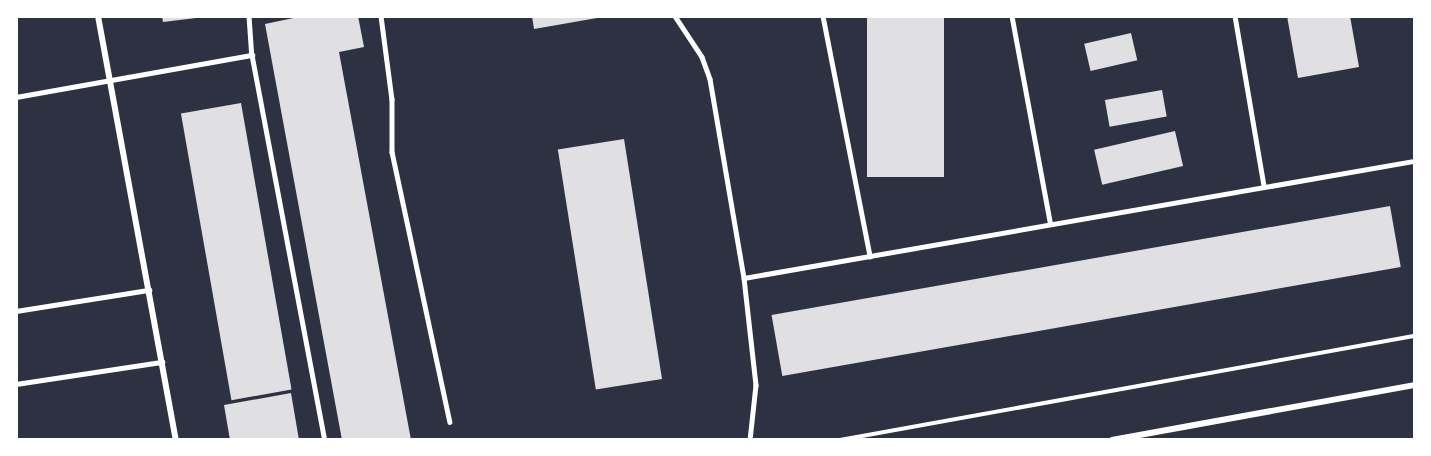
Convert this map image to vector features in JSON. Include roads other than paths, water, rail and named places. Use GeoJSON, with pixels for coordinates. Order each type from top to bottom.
{"type":"FeatureCollection","features":[{"type":"Feature","properties":{"kind":"street"},"geometry":{"type":"LineString","coordinates":[[98,16],[177,440]]}},
{"type":"Feature","properties":{"kind":"street"},"geometry":{"type":"LineString","coordinates":[[1112,440],[1414,385]]}},
{"type":"Feature","properties":{"kind":"lane"},"geometry":{"type":"LineString","coordinates":[[249,16],[252,55],[324,440]]}},
{"type":"Feature","properties":{"kind":"lane"},"geometry":{"type":"LineString","coordinates":[[381,16],[392,99],[392,152],[450,422]]}},
{"type":"Feature","properties":{"kind":"lane"},"geometry":{"type":"LineString","coordinates":[[675,16],[702,57],[710,79],[744,279],[756,385],[750,440]]}},
{"type":"Feature","properties":{"kind":"lane"},"geometry":{"type":"LineString","coordinates":[[823,16],[870,256]]}},
{"type":"Feature","properties":{"kind":"lane"},"geometry":{"type":"LineString","coordinates":[[1012,16],[1050,222]]}},
{"type":"Feature","properties":{"kind":"lane"},"geometry":{"type":"LineString","coordinates":[[1235,16],[1264,186]]}},
{"type":"Feature","properties":{"kind":"lane"},"geometry":{"type":"LineString","coordinates":[[16,97],[252,55]]}},
{"type":"Feature","properties":{"kind":"lane"},"geometry":{"type":"LineString","coordinates":[[744,279],[1050,222],[1414,161]]}},
{"type":"Feature","properties":{"kind":"lane"},"geometry":{"type":"LineString","coordinates":[[16,311],[148,290]]}},
{"type":"Feature","properties":{"kind":"lane"},"geometry":{"type":"LineString","coordinates":[[16,384],[162,362]]}}]}
